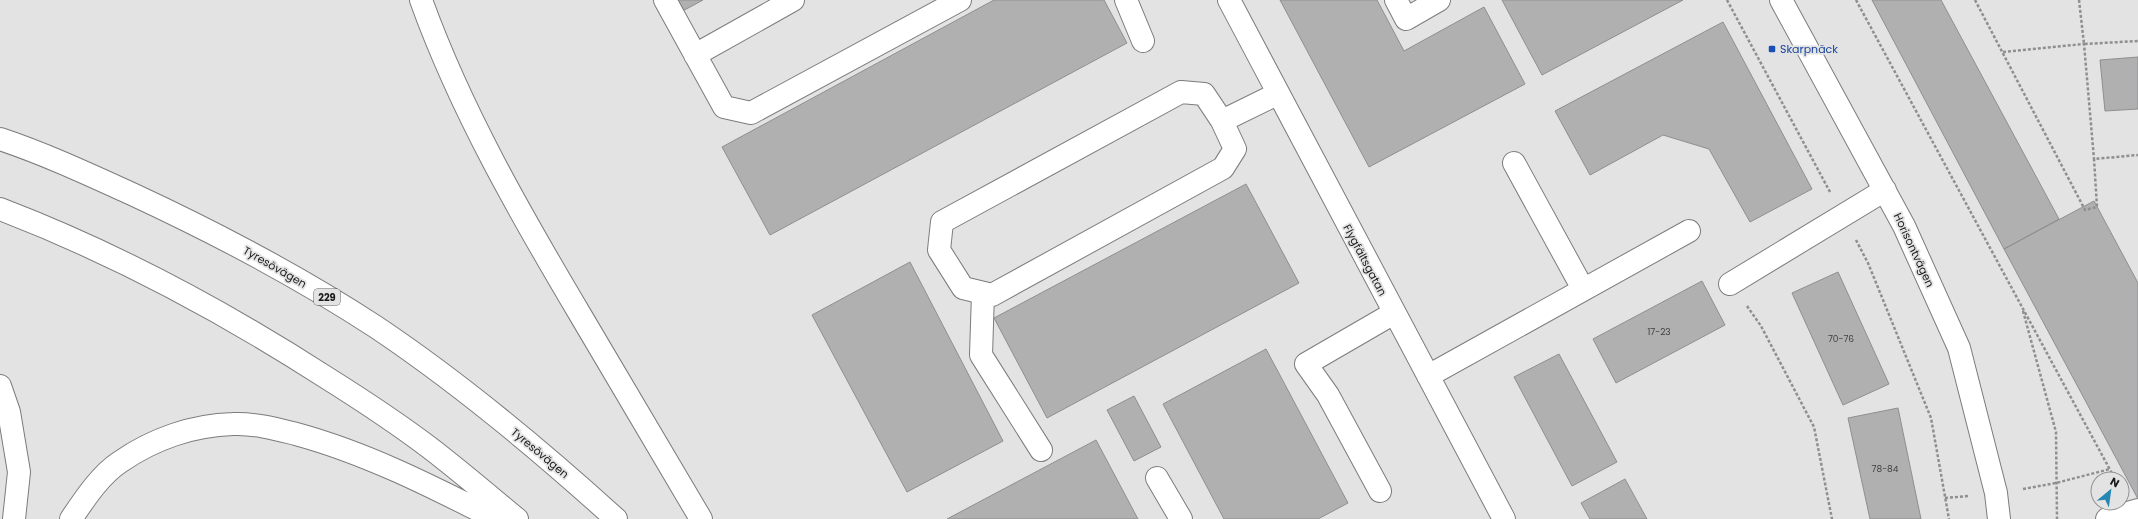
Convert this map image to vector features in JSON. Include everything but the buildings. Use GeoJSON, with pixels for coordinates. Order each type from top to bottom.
{"type":"FeatureCollection","features":[{"type":"Feature","properties":{"kind":"main road"},"geometry":{"type":"LineString","coordinates":[[421,0],[432,31],[473,120],[525,222],[701,519]]}},
{"type":"Feature","properties":{"kind":"main road"},"geometry":{"type":"LineString","coordinates":[[665,0],[724,108],[751,113],[960,0]]}},
{"type":"Feature","properties":{"kind":"main road"},"geometry":{"type":"LineString","coordinates":[[695,55],[793,0]]}},
{"type":"Feature","properties":{"kind":"main road"},"geometry":{"type":"LineString","coordinates":[[1126,0],[1143,41]]}},
{"type":"Feature","properties":{"kind":"main road","name":"Flygfältsgatan"},"geometry":{"type":"LineString","coordinates":[[1229,0],[1277,94],[1504,519]]}},
{"type":"Feature","properties":{"kind":"main road"},"geometry":{"type":"LineString","coordinates":[[1396,0],[1406,19],[1439,0]]}},
{"type":"Feature","properties":{"kind":"main road","name":"Horisontvägen"},"geometry":{"type":"LineString","coordinates":[[1781,0],[1904,226],[1959,348],[1996,493],[1999,519]]}},
{"type":"Feature","properties":{"kind":"main road"},"geometry":{"type":"LineString","coordinates":[[1181,92],[1204,94],[1222,122],[1235,149],[1222,168],[992,296],[983,293],[963,288],[939,250],[942,222],[1181,92]]}},
{"type":"Feature","properties":{"kind":"main road"},"geometry":{"type":"LineString","coordinates":[[1222,122],[1277,94]]}},
{"type":"Feature","properties":{"kind":"main road","name":"Tyresövägen"},"geometry":{"type":"LineString","coordinates":[[0,138],[46,155],[204,228],[291,275],[376,327],[463,390],[549,458],[616,519]]}},
{"type":"Feature","properties":{"kind":"main road"},"geometry":{"type":"LineString","coordinates":[[1514,163],[1583,289]]}},
{"type":"Feature","properties":{"kind":"main road"},"geometry":{"type":"LineString","coordinates":[[1730,284],[1885,190]]}},
{"type":"Feature","properties":{"kind":"main road"},"geometry":{"type":"LineString","coordinates":[[0,209],[45,227],[132,266],[214,310],[295,357],[430,448],[517,519]]}},
{"type":"Feature","properties":{"kind":"main road"},"geometry":{"type":"LineString","coordinates":[[1428,376],[1689,231]]}},
{"type":"Feature","properties":{"kind":"main road"},"geometry":{"type":"LineString","coordinates":[[983,293],[982,355],[1041,450]]}},
{"type":"Feature","properties":{"kind":"main road"},"geometry":{"type":"LineString","coordinates":[[1380,491],[1328,395],[1306,364],[1394,314]]}},
{"type":"Feature","properties":{"kind":"main road"},"geometry":{"type":"LineString","coordinates":[[0,386],[10,412],[19,472],[14,519]]}},
{"type":"Feature","properties":{"kind":"main road"},"geometry":{"type":"LineString","coordinates":[[71,519],[87,494],[119,462],[158,440],[195,429],[234,424],[275,428],[324,441],[375,461],[496,519]]}},
{"type":"Feature","properties":{"kind":"main road"},"geometry":{"type":"LineString","coordinates":[[1157,478],[1181,519]]}},
{"type":"Feature","properties":{"kind":"main road"},"geometry":{"type":"LineString","coordinates":[[2107,519],[2138,510]]}},
{"type":"Feature","properties":{"kind":"path"},"geometry":{"type":"LineString","coordinates":[[1727,0],[1868,263],[1931,418],[1949,519]]}},
{"type":"Feature","properties":{"kind":"path"},"geometry":{"type":"LineString","coordinates":[[1856,0],[2110,469],[2056,483],[1996,493],[1945,498]]}},
{"type":"Feature","properties":{"kind":"path"},"geometry":{"type":"LineString","coordinates":[[1975,0],[2085,210],[2097,207],[2080,0]]}},
{"type":"Feature","properties":{"kind":"path"},"geometry":{"type":"LineString","coordinates":[[2003,52],[2084,44],[2138,41]]}},
{"type":"Feature","properties":{"kind":"path"},"geometry":{"type":"LineString","coordinates":[[2094,159],[2138,155]]}},
{"type":"Feature","properties":{"kind":"path"},"geometry":{"type":"LineString","coordinates":[[1730,284],[1761,326],[1814,427],[1832,519]]}},
{"type":"Feature","properties":{"kind":"path"},"geometry":{"type":"LineString","coordinates":[[2022,307],[2056,432],[2057,519]]}},
{"type":"Feature","properties":{"kind":"place","name":"Skarpnäck"},"geometry":{"type":"Point","coordinates":[1772,49]}}]}
